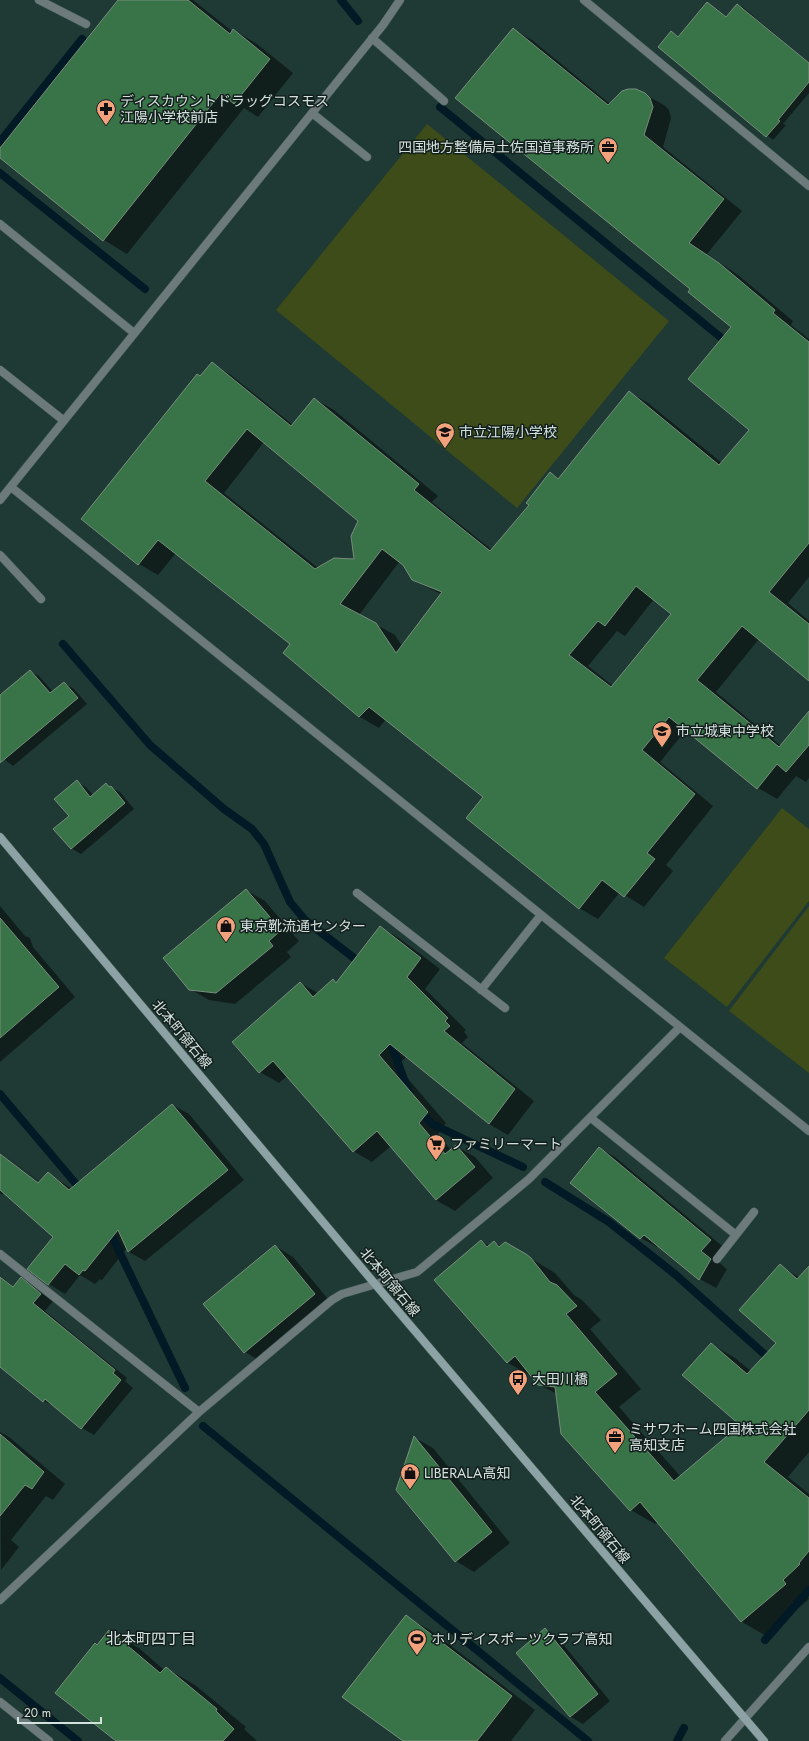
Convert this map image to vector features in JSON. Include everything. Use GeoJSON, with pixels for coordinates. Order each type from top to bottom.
{"type":"FeatureCollection","features":[{"type":"Feature","properties":{"kind":"main road","name":"北本町領石線"},"geometry":{"type":"LineString","coordinates":[[0,837],[375,1284],[764,1741]]}},
{"type":"Feature","properties":{"kind":"street"},"geometry":{"type":"LineString","coordinates":[[39,0],[86,24]]}},
{"type":"Feature","properties":{"kind":"street"},"geometry":{"type":"LineString","coordinates":[[0,500],[372,38],[400,0]]}},
{"type":"Feature","properties":{"kind":"street"},"geometry":{"type":"LineString","coordinates":[[584,0],[809,186]]}},
{"type":"Feature","properties":{"kind":"street"},"geometry":{"type":"LineString","coordinates":[[372,38],[444,101]]}},
{"type":"Feature","properties":{"kind":"street"},"geometry":{"type":"LineString","coordinates":[[312,113],[367,157]]}},
{"type":"Feature","properties":{"kind":"street"},"geometry":{"type":"LineString","coordinates":[[0,224],[134,333]]}},
{"type":"Feature","properties":{"kind":"street"},"geometry":{"type":"LineString","coordinates":[[0,370],[63,420]]}},
{"type":"Feature","properties":{"kind":"street"},"geometry":{"type":"LineString","coordinates":[[11,486],[809,1132]]}},
{"type":"Feature","properties":{"kind":"street"},"geometry":{"type":"LineString","coordinates":[[0,555],[41,599]]}},
{"type":"Feature","properties":{"kind":"street"},"geometry":{"type":"LineString","coordinates":[[357,894],[505,1008]]}},
{"type":"Feature","properties":{"kind":"street"},"geometry":{"type":"LineString","coordinates":[[481,990],[541,915]]}},
{"type":"Feature","properties":{"kind":"street"},"geometry":{"type":"LineString","coordinates":[[0,1600],[199,1412],[332,1300],[342,1294],[417,1272],[530,1179],[680,1027]]}},
{"type":"Feature","properties":{"kind":"street"},"geometry":{"type":"LineString","coordinates":[[590,1118],[736,1236]]}},
{"type":"Feature","properties":{"kind":"street"},"geometry":{"type":"LineString","coordinates":[[717,1259],[754,1212]]}},
{"type":"Feature","properties":{"kind":"street"},"geometry":{"type":"LineString","coordinates":[[0,1254],[199,1412]]}},
{"type":"Feature","properties":{"kind":"street"},"geometry":{"type":"LineString","coordinates":[[725,1741],[809,1647]]}},
{"type":"Feature","properties":{"kind":"street"},"geometry":{"type":"LineString","coordinates":[[0,1702],[48,1741]]}},
{"type":"Feature","properties":{"kind":"green space"},"geometry":{"type":"Polygon","coordinates":[[[427,124],[669,321],[517,508],[276,310],[427,124]]]}},
{"type":"Feature","properties":{"kind":"green space"},"geometry":{"type":"Polygon","coordinates":[[[782,808],[809,829],[809,901],[727,1007],[664,958],[782,808]]]}},
{"type":"Feature","properties":{"kind":"green space"},"geometry":{"type":"Polygon","coordinates":[[[809,906],[809,1073],[729,1011],[809,906]]]}},
{"type":"Feature","properties":{"kind":"building","name":"ディスカウントドラッグコスモス 江陽小学校前店"},"geometry":{"type":"Polygon","coordinates":[[[118,0],[188,0],[230,34],[233,29],[270,59],[234,104],[221,93],[103,241],[0,158],[0,148],[118,0]]]}},
{"type":"Feature","properties":{"kind":"building"},"geometry":{"type":"Polygon","coordinates":[[[707,2],[726,17],[737,4],[809,63],[809,82],[766,137],[658,47],[671,31],[678,37],[707,2]]]}},
{"type":"Feature","properties":{"kind":"building"},"geometry":{"type":"Polygon","coordinates":[[[513,28],[608,105],[622,91],[628,89],[636,89],[645,93],[650,98],[653,107],[644,135],[724,199],[689,243],[719,263],[775,310],[773,313],[809,342],[809,543],[769,592],[809,624],[809,681],[742,626],[697,680],[779,747],[809,711],[809,745],[786,772],[777,764],[757,789],[669,717],[642,750],[695,794],[647,853],[655,859],[624,897],[602,880],[579,909],[466,818],[483,797],[369,707],[359,717],[283,653],[290,644],[158,540],[138,565],[81,519],[197,374],[200,376],[212,362],[291,426],[314,398],[419,484],[414,490],[490,551],[529,505],[526,503],[550,472],[558,479],[629,391],[719,465],[749,430],[688,379],[731,327],[688,292],[690,289],[455,98],[513,28]],[[247,429],[205,481],[315,569],[334,558],[354,559],[351,536],[358,521],[247,429]],[[382,549],[340,604],[376,623],[396,653],[442,592],[412,580],[403,565],[382,549]],[[636,586],[605,626],[598,621],[569,655],[611,687],[671,614],[636,586]]]}},
{"type":"Feature","properties":{"kind":"building"},"geometry":{"type":"Polygon","coordinates":[[[30,670],[50,693],[64,682],[78,698],[0,763],[0,695],[30,670]]]}},
{"type":"Feature","properties":{"kind":"building"},"geometry":{"type":"Polygon","coordinates":[[[77,780],[90,797],[106,783],[109,787],[111,786],[125,803],[71,849],[53,829],[69,816],[54,799],[77,780]]]}},
{"type":"Feature","properties":{"kind":"building","name":"東京靴流通センター"},"geometry":{"type":"Polygon","coordinates":[[[246,889],[281,930],[269,941],[273,946],[216,993],[189,990],[163,958],[246,889]]]}},
{"type":"Feature","properties":{"kind":"building"},"geometry":{"type":"Polygon","coordinates":[[[0,918],[59,987],[0,1038],[0,918]]]}},
{"type":"Feature","properties":{"kind":"building"},"geometry":{"type":"Polygon","coordinates":[[[380,926],[421,958],[407,977],[448,1018],[445,1021],[450,1026],[444,1031],[515,1089],[489,1124],[390,1044],[379,1055],[428,1112],[419,1123],[445,1154],[456,1145],[475,1167],[436,1200],[377,1131],[353,1152],[273,1061],[259,1073],[232,1042],[300,982],[313,997],[333,979],[336,983],[380,926]]]}},
{"type":"Feature","properties":{"kind":"building"},"geometry":{"type":"Polygon","coordinates":[[[172,1104],[228,1170],[128,1252],[118,1230],[85,1271],[83,1270],[79,1275],[65,1264],[48,1285],[27,1269],[53,1237],[0,1190],[0,1154],[38,1183],[48,1172],[69,1190],[172,1104]]]}},
{"type":"Feature","properties":{"kind":"building"},"geometry":{"type":"Polygon","coordinates":[[[599,1147],[711,1240],[701,1251],[711,1259],[699,1280],[644,1235],[640,1239],[570,1183],[599,1147]]]}},
{"type":"Feature","properties":{"kind":"building"},"geometry":{"type":"Polygon","coordinates":[[[481,1240],[487,1247],[494,1241],[499,1247],[505,1242],[526,1254],[550,1282],[557,1285],[577,1306],[566,1314],[617,1374],[595,1392],[674,1481],[740,1425],[682,1375],[711,1343],[747,1374],[776,1343],[739,1310],[780,1264],[797,1279],[809,1266],[809,1410],[764,1462],[809,1498],[809,1551],[799,1563],[800,1564],[783,1580],[786,1584],[741,1622],[640,1502],[630,1511],[561,1434],[555,1387],[538,1385],[515,1356],[507,1363],[434,1280],[481,1240]]]}},
{"type":"Feature","properties":{"kind":"building"},"geometry":{"type":"Polygon","coordinates":[[[275,1245],[315,1294],[244,1353],[203,1304],[275,1245]]]}},
{"type":"Feature","properties":{"kind":"building"},"geometry":{"type":"Polygon","coordinates":[[[0,1277],[13,1287],[21,1277],[41,1294],[33,1303],[115,1370],[113,1373],[121,1380],[81,1429],[45,1399],[43,1402],[0,1367],[0,1277]]]}},
{"type":"Feature","properties":{"kind":"building"},"geometry":{"type":"Polygon","coordinates":[[[0,1434],[44,1472],[32,1489],[25,1485],[0,1516],[0,1434]]]}},
{"type":"Feature","properties":{"kind":"building"},"geometry":{"type":"Polygon","coordinates":[[[414,1436],[492,1532],[455,1562],[396,1490],[414,1436]]]}},
{"type":"Feature","properties":{"kind":"building","name":"ホリデイスポーツクラブ高知"},"geometry":{"type":"Polygon","coordinates":[[[406,1615],[512,1696],[477,1741],[403,1741],[342,1697],[406,1615]]]}},
{"type":"Feature","properties":{"kind":"building"},"geometry":{"type":"Polygon","coordinates":[[[545,1628],[598,1694],[570,1717],[516,1653],[545,1628]]]}},
{"type":"Feature","properties":{"kind":"building"},"geometry":{"type":"Polygon","coordinates":[[[109,1630],[160,1673],[166,1667],[217,1709],[216,1711],[234,1729],[223,1741],[116,1741],[55,1693],[95,1643],[97,1645],[109,1630]]]}},
{"type":"Feature","properties":{"kind":"waterway"},"geometry":{"type":"LineString","coordinates":[[341,0],[358,21]]}},
{"type":"Feature","properties":{"kind":"waterway"},"geometry":{"type":"LineString","coordinates":[[0,142],[82,39]]}},
{"type":"Feature","properties":{"kind":"waterway"},"geometry":{"type":"LineString","coordinates":[[440,107],[730,345]]}},
{"type":"Feature","properties":{"kind":"waterway"},"geometry":{"type":"LineString","coordinates":[[0,173],[145,289]]}},
{"type":"Feature","properties":{"kind":"waterway"},"geometry":{"type":"LineString","coordinates":[[63,644],[150,745],[224,809],[252,829],[264,844],[290,902],[305,920],[363,965]]}},
{"type":"Feature","properties":{"kind":"waterway"},"geometry":{"type":"LineString","coordinates":[[388,1035],[410,1096]]}},
{"type":"Feature","properties":{"kind":"waterway"},"geometry":{"type":"LineString","coordinates":[[0,1094],[82,1191]]}},
{"type":"Feature","properties":{"kind":"waterway"},"geometry":{"type":"LineString","coordinates":[[418,1109],[432,1124],[523,1167]]}},
{"type":"Feature","properties":{"kind":"waterway"},"geometry":{"type":"LineString","coordinates":[[545,1182],[609,1222],[676,1275],[773,1362]]}},
{"type":"Feature","properties":{"kind":"waterway"},"geometry":{"type":"LineString","coordinates":[[108,1228],[185,1388]]}},
{"type":"Feature","properties":{"kind":"waterway"},"geometry":{"type":"LineString","coordinates":[[203,1426],[588,1741]]}},
{"type":"Feature","properties":{"kind":"waterway"},"geometry":{"type":"LineString","coordinates":[[765,1640],[809,1590]]}},
{"type":"Feature","properties":{"kind":"waterway"},"geometry":{"type":"LineString","coordinates":[[0,1678],[78,1741]]}},
{"type":"Feature","properties":{"kind":"waterway"},"geometry":{"type":"LineString","coordinates":[[677,1741],[684,1728]]}},
{"type":"Feature","properties":{"kind":"place","name":"ディスカウントドラッグコスモス 江陽小学校前店"},"geometry":{"type":"Point","coordinates":[106,126]}},
{"type":"Feature","properties":{"kind":"place","name":"四国地方整備局土佐国道事務所"},"geometry":{"type":"Point","coordinates":[608,164]}},
{"type":"Feature","properties":{"kind":"place","name":"市立江陽小学校"},"geometry":{"type":"Point","coordinates":[445,449]}},
{"type":"Feature","properties":{"kind":"place","name":"市立城東中学校"},"geometry":{"type":"Point","coordinates":[662,748]}},
{"type":"Feature","properties":{"kind":"place","name":"東京靴流通センター"},"geometry":{"type":"Point","coordinates":[226,943]}},
{"type":"Feature","properties":{"kind":"place","name":"ファミリーマート"},"geometry":{"type":"Point","coordinates":[436,1161]}},
{"type":"Feature","properties":{"kind":"place","name":"大田川橋"},"geometry":{"type":"Point","coordinates":[518,1396]}},
{"type":"Feature","properties":{"kind":"place","name":"ミサワホーム四国株式会社 高知支店"},"geometry":{"type":"Point","coordinates":[615,1454]}},
{"type":"Feature","properties":{"kind":"place","name":"LIBERALA高知"},"geometry":{"type":"Point","coordinates":[410,1490]}},
{"type":"Feature","properties":{"kind":"place","name":"ホリデイスポーツクラブ高知"},"geometry":{"type":"Point","coordinates":[417,1656]}},
{"type":"Feature","properties":{"kind":"district","name":"北本町四丁目"},"geometry":{"type":"Point","coordinates":[151,1639]}}]}
